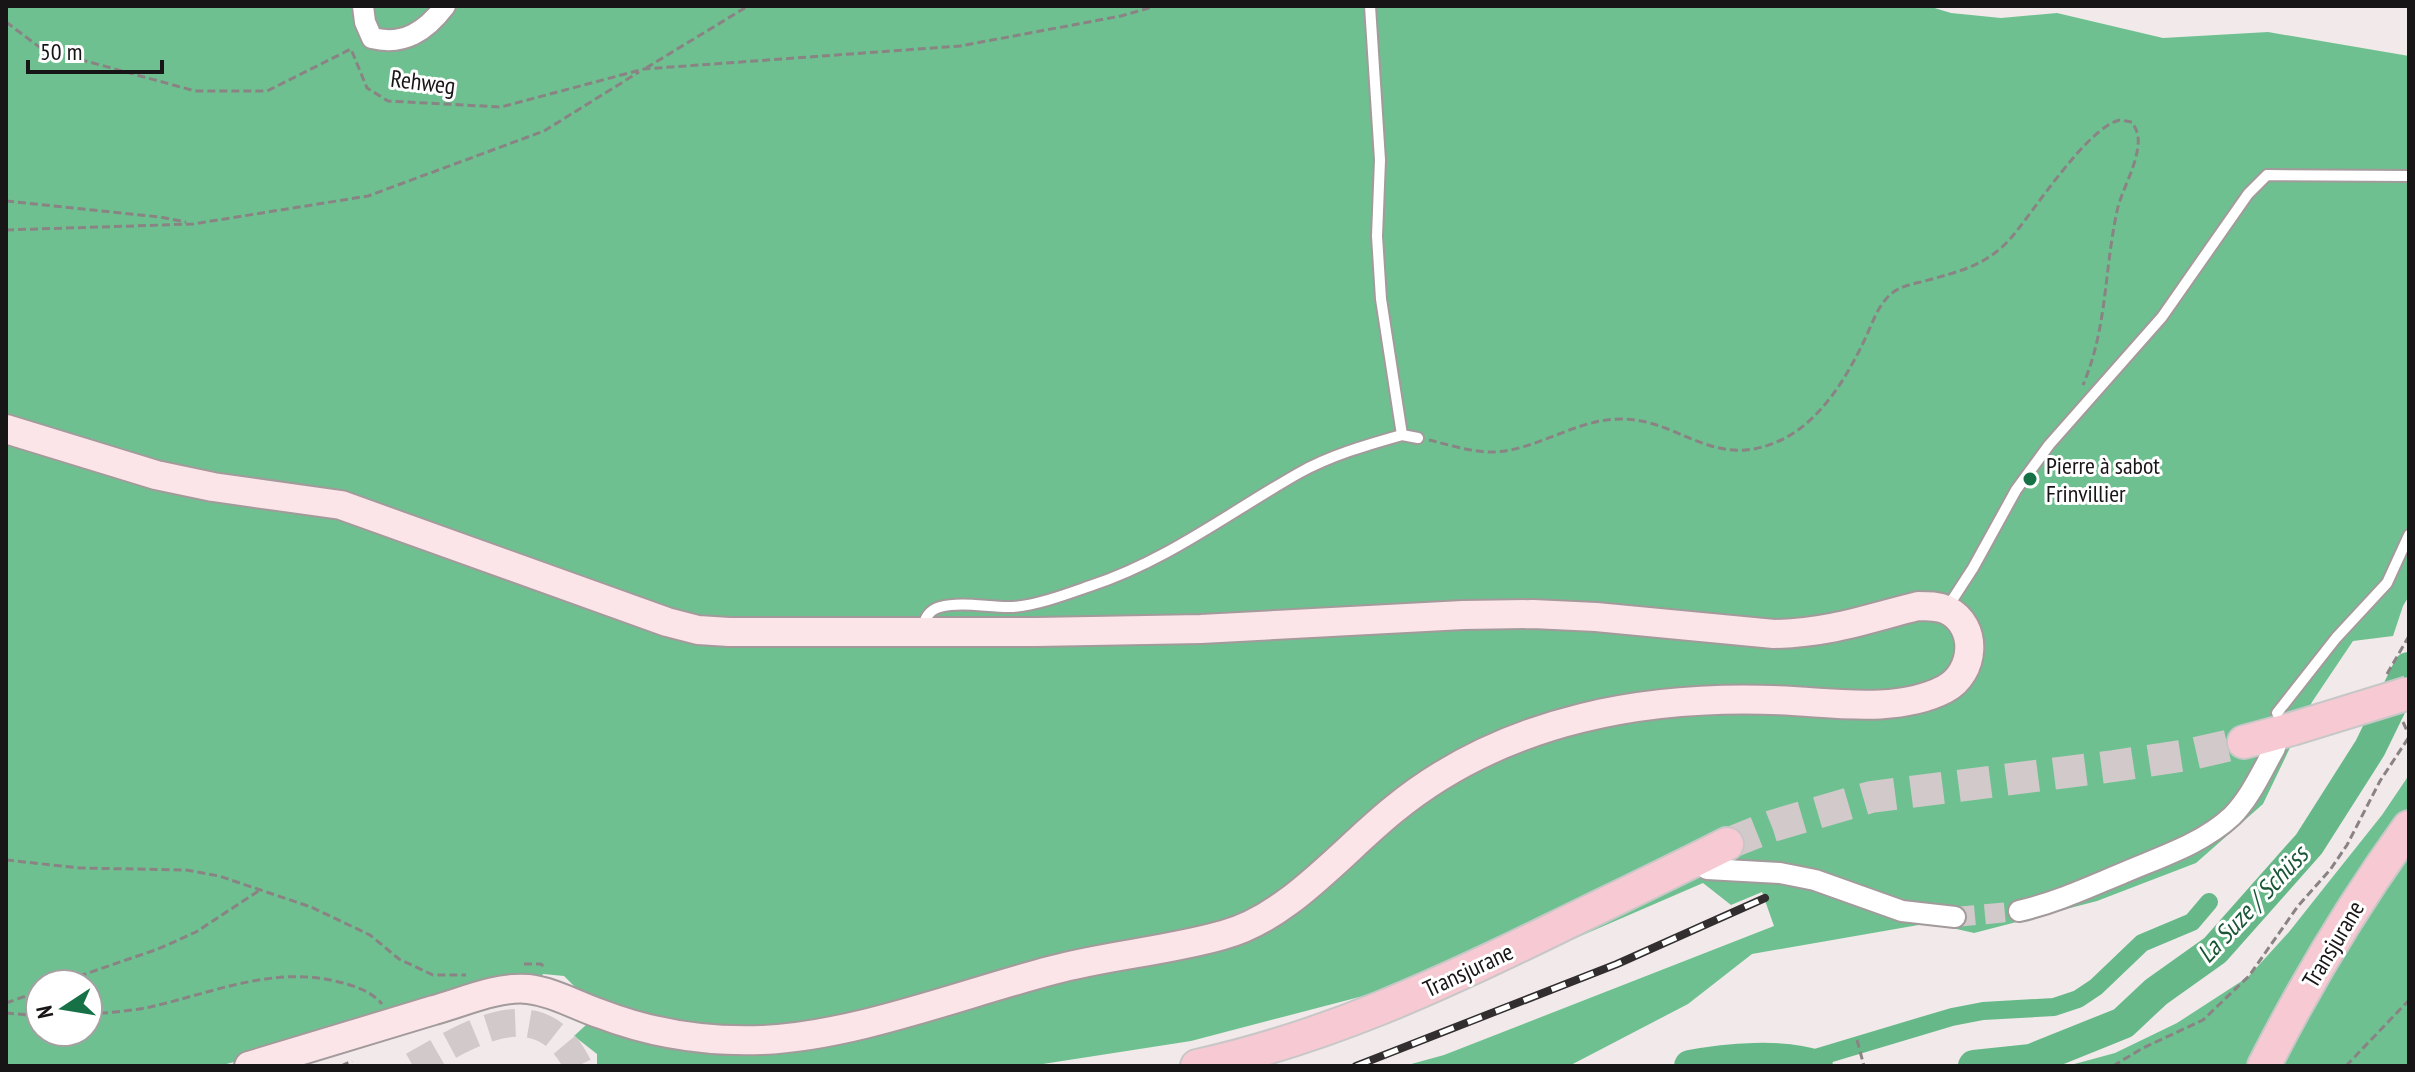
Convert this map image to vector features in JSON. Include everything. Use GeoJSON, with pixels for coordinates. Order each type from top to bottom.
{"type":"FeatureCollection","features":[{"type":"Feature","properties":{"kind":"main road"},"geometry":{"type":"LineString","coordinates":[[2272,733],[2398,700]]}},
{"type":"Feature","properties":{"kind":"main road","name":"Transjurane"},"geometry":{"type":"LineString","coordinates":[[2264,1066],[2333,942],[2409,827]]}},
{"type":"Feature","properties":{"kind":"main road","name":"Transjurane"},"geometry":{"type":"LineString","coordinates":[[1197,1066],[1285,1044],[1397,1003],[1705,860]]}},
{"type":"Feature","properties":{"kind":"street"},"geometry":{"type":"LineString","coordinates":[[363,6],[365,22],[372,38],[389,43],[409,38],[434,20],[445,6]]}},
{"type":"Feature","properties":{"kind":"street"},"geometry":{"type":"LineString","coordinates":[[6,429],[156,475],[213,487],[341,505],[667,622],[698,630],[766,633],[1201,629],[1533,614],[1789,634],[1829,630],[1918,606],[1946,610],[1958,619],[1970,646],[1963,673],[1943,690],[1922,697],[1865,704],[1766,700],[1667,703],[1572,719],[1506,744],[1431,782],[1264,919],[1220,936],[1090,961],[849,1027],[767,1040],[696,1038],[616,1020],[557,996],[523,988],[249,1066]]}},
{"type":"Feature","properties":{"kind":"street"},"geometry":{"type":"LineString","coordinates":[[2019,911],[2057,900],[2182,848],[2210,833],[2233,815],[2246,799],[2272,733]]}},
{"type":"Feature","properties":{"kind":"street"},"geometry":{"type":"LineString","coordinates":[[1705,860],[1815,880],[1902,911],[1955,917]]}},
{"type":"Feature","properties":{"kind":"lane"},"geometry":{"type":"LineString","coordinates":[[1370,6],[1380,160],[1377,236],[1381,299],[1402,435]]}},
{"type":"Feature","properties":{"kind":"lane"},"geometry":{"type":"LineString","coordinates":[[1946,610],[2016,490],[2049,445],[2162,317],[2248,194],[2267,175],[2409,176]]}},
{"type":"Feature","properties":{"kind":"lane"},"geometry":{"type":"LineString","coordinates":[[922,631],[928,614],[938,608],[954,605],[1017,606],[1091,586],[1138,567],[1195,538],[1302,472],[1348,452],[1402,435],[1418,438]]}},
{"type":"Feature","properties":{"kind":"lane"},"geometry":{"type":"LineString","coordinates":[[2272,733],[2336,638],[2387,583],[2409,535]]}},
{"type":"Feature","properties":{"kind":"path"},"geometry":{"type":"LineString","coordinates":[[6,230],[193,224],[368,196],[544,131],[748,6]]}},
{"type":"Feature","properties":{"kind":"path"},"geometry":{"type":"LineString","coordinates":[[644,69],[960,46],[1121,16],[1156,6]]}},
{"type":"Feature","properties":{"kind":"path","name":"Rehweg"},"geometry":{"type":"LineString","coordinates":[[6,22],[42,49],[195,91],[267,91],[351,49],[367,88],[388,101],[501,107],[644,69]]}},
{"type":"Feature","properties":{"kind":"path"},"geometry":{"type":"LineString","coordinates":[[1418,438],[1493,452],[1514,449],[1596,421],[1623,419],[1648,421],[1698,443],[1724,449],[1752,450],[1777,443],[1831,399],[1850,370],[1880,306],[1892,292],[1975,267],[1993,256],[2072,160],[2088,143],[2120,120],[2132,122],[2138,132],[2138,147],[2117,211],[2109,253],[2104,317],[2093,361],[2079,394],[2081,409]]}},
{"type":"Feature","properties":{"kind":"path"},"geometry":{"type":"LineString","coordinates":[[6,201],[160,217],[193,224]]}},
{"type":"Feature","properties":{"kind":"path"},"geometry":{"type":"LineString","coordinates":[[2113,1066],[2203,1020],[2249,976],[2298,906],[2330,870],[2409,736],[2398,700],[2409,636]]}},
{"type":"Feature","properties":{"kind":"path"},"geometry":{"type":"LineString","coordinates":[[6,860],[80,868],[186,870],[219,876],[311,907],[370,935],[399,959],[433,975],[470,975]]}},
{"type":"Feature","properties":{"kind":"path"},"geometry":{"type":"LineString","coordinates":[[101,968],[196,932],[260,890]]}},
{"type":"Feature","properties":{"kind":"path"},"geometry":{"type":"LineString","coordinates":[[511,967],[541,964],[557,983],[557,996]]}},
{"type":"Feature","properties":{"kind":"path"},"geometry":{"type":"LineString","coordinates":[[104,1012],[151,1006],[258,979],[293,975],[316,976],[374,994],[385,1006],[389,1024]]}},
{"type":"Feature","properties":{"kind":"path"},"geometry":{"type":"LineString","coordinates":[[2346,1066],[2409,1000]]}},
{"type":"Feature","properties":{"kind":"path"},"geometry":{"type":"LineString","coordinates":[[1857,1040],[1864,1066]]}},
{"type":"Feature","properties":{"kind":"green space"},"geometry":{"type":"Polygon","coordinates":[[[6,6],[1928,6],[1951,13],[2001,18],[2057,13],[2163,38],[2268,32],[2409,56],[2409,596],[2393,636],[2353,641],[2312,702],[2263,804],[2196,863],[2097,901],[1974,933],[1930,923],[1752,954],[1688,1004],[1569,1066],[1404,1066],[1444,1055],[1774,926],[1762,892],[1731,905],[1703,883],[1562,944],[1191,1041],[1030,1066],[597,1066],[597,1054],[574,1036],[586,1025],[643,1039],[581,993],[564,976],[543,974],[540,980],[219,1066],[6,1066],[6,6]]]}},
{"type":"Feature","properties":{"kind":"green space"},"geometry":{"type":"Polygon","coordinates":[[[2409,775],[2409,1066],[2067,1066],[2115,1053],[2177,1023],[2248,977],[2289,932],[2382,815],[2409,775]]]}},
{"type":"Feature","properties":{"kind":"waterway","name":"La Suze / Schüss"},"geometry":{"type":"LineString","coordinates":[[1974,1066],[2031,1060],[2123,1023],[2156,992],[2215,950],[2309,844],[2370,748],[2409,668]]}},
{"type":"Feature","properties":{"kind":"waterway"},"geometry":{"type":"LineString","coordinates":[[1805,1061],[1952,1017],[1983,1011],[2054,1007],[2078,999],[2096,987],[2142,943],[2192,922],[2209,902]]}},
{"type":"Feature","properties":{"kind":"waterway","name":"La Suze / Schüss"},"geometry":{"type":"LineString","coordinates":[[1690,1066],[1754,1059],[1788,1060],[1817,1066]]}},
{"type":"Feature","properties":{"kind":"tunnel"},"geometry":{"type":"LineString","coordinates":[[1727,844],[1772,826],[1871,797],[2114,766],[2187,755],[2244,742]]}},
{"type":"Feature","properties":{"kind":"tunnel"},"geometry":{"type":"LineString","coordinates":[[1955,917],[2019,911]]}},
{"type":"Feature","properties":{"kind":"tunnel"},"geometry":{"type":"LineString","coordinates":[[413,1066],[478,1032],[523,1023],[543,1028],[562,1042],[578,1066]]}},
{"type":"Feature","properties":{"kind":"railway"},"geometry":{"type":"LineString","coordinates":[[1356,1066],[1617,964],[1765,898]]}},
{"type":"Feature","properties":{"kind":"place","name":"Pierre à sabot Frinvillier"},"geometry":{"type":"Point","coordinates":[2030,479]}}]}
